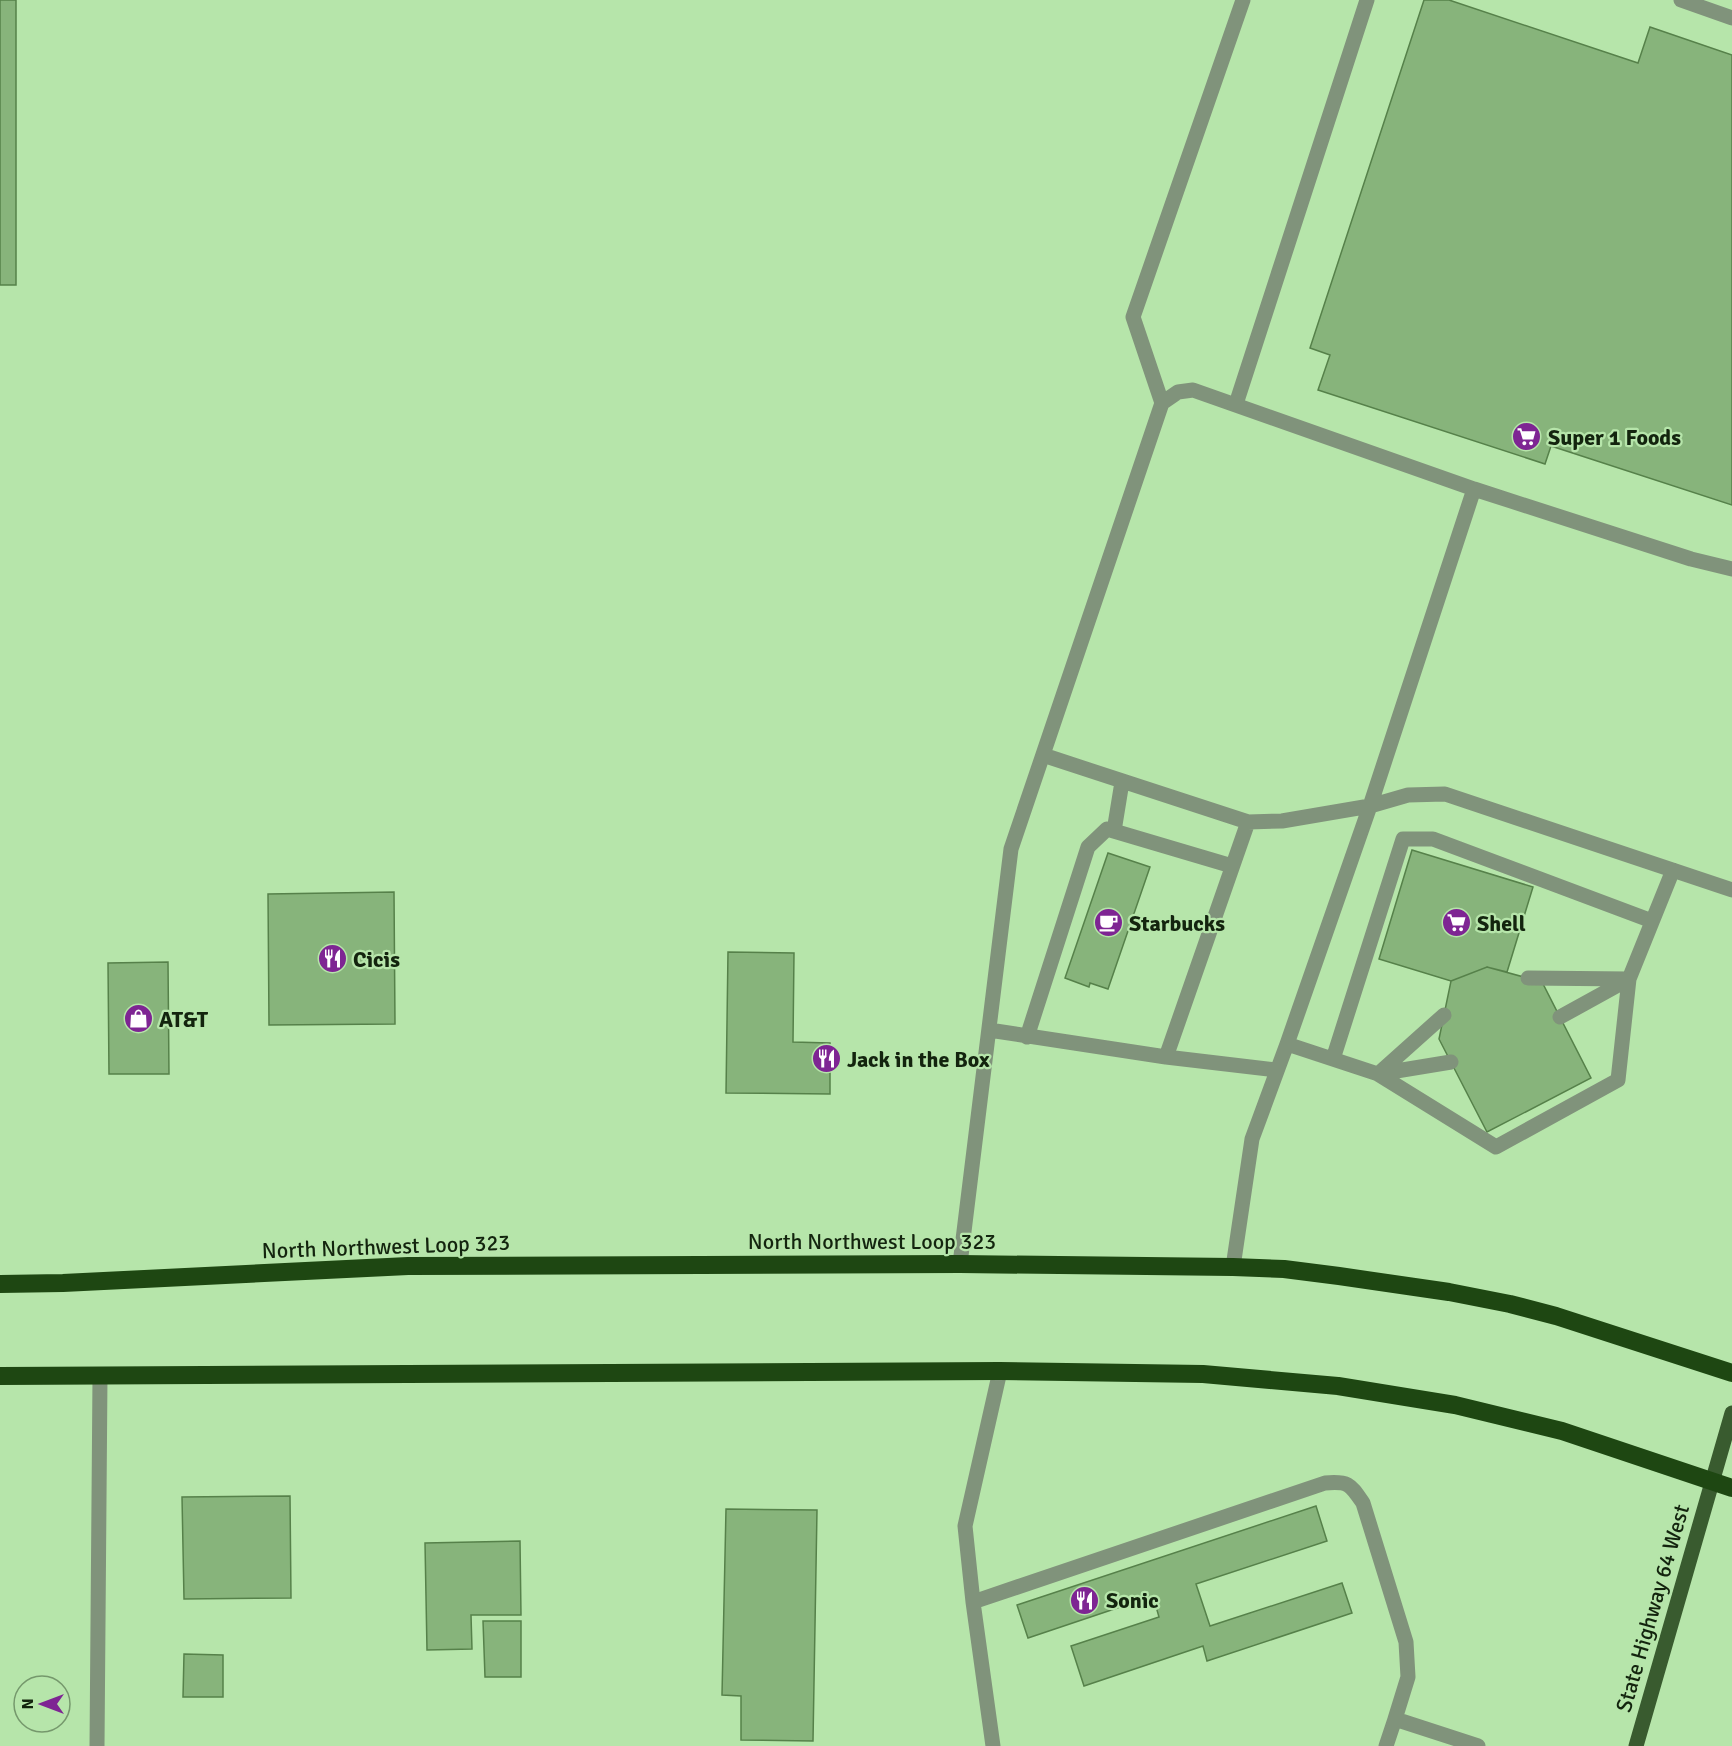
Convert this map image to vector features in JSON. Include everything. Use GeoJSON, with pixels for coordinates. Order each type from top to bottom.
{"type":"FeatureCollection","features":[{"type":"Feature","properties":{"kind":"highway","name":"North Northwest Loop 323"},"geometry":{"type":"LineString","coordinates":[[0,1284],[408,1266],[960,1264],[1284,1269],[1339,1275],[1500,1302],[1556,1316],[1732,1373]]}},
{"type":"Feature","properties":{"kind":"highway"},"geometry":{"type":"LineString","coordinates":[[0,1376],[1000,1371],[1203,1374],[1328,1385],[1455,1405],[1562,1431],[1732,1488]]}},
{"type":"Feature","properties":{"kind":"main road","name":"State Highway 64 West"},"geometry":{"type":"LineString","coordinates":[[1636,1746],[1732,1413]]}},
{"type":"Feature","properties":{"kind":"lane"},"geometry":{"type":"LineString","coordinates":[[1162,403],[1133,317],[1243,0]]}},
{"type":"Feature","properties":{"kind":"lane"},"geometry":{"type":"LineString","coordinates":[[1236,405],[1367,0]]}},
{"type":"Feature","properties":{"kind":"lane"},"geometry":{"type":"LineString","coordinates":[[1681,0],[1732,18]]}},
{"type":"Feature","properties":{"kind":"lane"},"geometry":{"type":"LineString","coordinates":[[960,1264],[1011,849],[1162,403],[1178,392],[1193,390],[1474,489],[1691,559],[1732,569]]}},
{"type":"Feature","properties":{"kind":"lane"},"geometry":{"type":"LineString","coordinates":[[1233,1267],[1252,1138],[1370,806],[1474,489]]}},
{"type":"Feature","properties":{"kind":"lane"},"geometry":{"type":"LineString","coordinates":[[1043,755],[1248,822],[1282,821],[1370,806],[1408,795],[1445,794],[1732,890]]}},
{"type":"Feature","properties":{"kind":"lane"},"geometry":{"type":"LineString","coordinates":[[1114,831],[1122,782]]}},
{"type":"Feature","properties":{"kind":"lane"},"geometry":{"type":"LineString","coordinates":[[1166,1057],[1248,822]]}},
{"type":"Feature","properties":{"kind":"lane"},"geometry":{"type":"LineString","coordinates":[[1028,1036],[1088,848],[1107,829],[1232,866]]}},
{"type":"Feature","properties":{"kind":"lane"},"geometry":{"type":"LineString","coordinates":[[1333,1059],[1403,839],[1433,839],[1652,921]]}},
{"type":"Feature","properties":{"kind":"lane"},"geometry":{"type":"LineString","coordinates":[[1287,1044],[1378,1074],[1496,1147],[1618,1080],[1629,980],[1673,870]]}},
{"type":"Feature","properties":{"kind":"lane"},"geometry":{"type":"LineString","coordinates":[[1528,978],[1629,980]]}},
{"type":"Feature","properties":{"kind":"lane"},"geometry":{"type":"LineString","coordinates":[[1560,1017],[1629,980]]}},
{"type":"Feature","properties":{"kind":"lane"},"geometry":{"type":"LineString","coordinates":[[1378,1074],[1444,1016]]}},
{"type":"Feature","properties":{"kind":"lane"},"geometry":{"type":"LineString","coordinates":[[989,1030],[1166,1057],[1276,1070]]}},
{"type":"Feature","properties":{"kind":"lane"},"geometry":{"type":"LineString","coordinates":[[1378,1074],[1451,1062]]}},
{"type":"Feature","properties":{"kind":"lane"},"geometry":{"type":"LineString","coordinates":[[993,1746],[965,1526],[1000,1371]]}},
{"type":"Feature","properties":{"kind":"lane"},"geometry":{"type":"LineString","coordinates":[[97,1746],[100,1376]]}},
{"type":"Feature","properties":{"kind":"lane"},"geometry":{"type":"LineString","coordinates":[[973,1602],[1325,1483],[1342,1482],[1353,1490],[1363,1503],[1406,1642],[1408,1677],[1386,1746]]}},
{"type":"Feature","properties":{"kind":"lane"},"geometry":{"type":"LineString","coordinates":[[1395,1719],[1478,1746]]}},
{"type":"Feature","properties":{"kind":"building"},"geometry":{"type":"Polygon","coordinates":[[[0,0],[16,0],[16,285],[0,285],[0,0]]]}},
{"type":"Feature","properties":{"kind":"building"},"geometry":{"type":"Polygon","coordinates":[[[1424,0],[1449,0],[1638,63],[1650,27],[1732,55],[1732,505],[1551,446],[1545,464],[1318,390],[1330,355],[1310,348],[1424,0]]]}},
{"type":"Feature","properties":{"kind":"building","name":"Shell"},"geometry":{"type":"Polygon","coordinates":[[[1412,850],[1533,887],[1507,972],[1487,967],[1451,981],[1379,959],[1412,850]]]}},
{"type":"Feature","properties":{"kind":"building","name":"Starbucks"},"geometry":{"type":"Polygon","coordinates":[[[1108,853],[1150,867],[1108,989],[1090,983],[1089,987],[1065,978],[1108,853]]]}},
{"type":"Feature","properties":{"kind":"building","name":"Cicis"},"geometry":{"type":"Polygon","coordinates":[[[394,892],[395,1024],[269,1025],[268,894],[394,892]]]}},
{"type":"Feature","properties":{"kind":"building"},"geometry":{"type":"Polygon","coordinates":[[[728,952],[794,953],[793,1042],[830,1043],[830,1094],[726,1093],[728,952]]]}},
{"type":"Feature","properties":{"kind":"building","name":"AT&T"},"geometry":{"type":"Polygon","coordinates":[[[168,962],[169,1074],[109,1074],[108,963],[168,962]]]}},
{"type":"Feature","properties":{"kind":"building","name":"Shell"},"geometry":{"type":"Polygon","coordinates":[[[1487,967],[1542,982],[1591,1078],[1487,1132],[1439,1039],[1451,981],[1487,967]]]}},
{"type":"Feature","properties":{"kind":"building"},"geometry":{"type":"Polygon","coordinates":[[[290,1496],[291,1598],[184,1599],[182,1497],[290,1496]]]}},
{"type":"Feature","properties":{"kind":"building","name":"Sonic"},"geometry":{"type":"Polygon","coordinates":[[[1316,1506],[1327,1541],[1196,1584],[1210,1626],[1342,1583],[1352,1613],[1207,1661],[1203,1646],[1084,1686],[1071,1646],[1159,1617],[1153,1596],[1028,1638],[1017,1605],[1316,1506]]]}},
{"type":"Feature","properties":{"kind":"building"},"geometry":{"type":"Polygon","coordinates":[[[726,1509],[817,1510],[813,1741],[741,1740],[741,1696],[722,1695],[726,1509]]]}},
{"type":"Feature","properties":{"kind":"building"},"geometry":{"type":"Polygon","coordinates":[[[520,1541],[521,1615],[471,1615],[472,1649],[427,1650],[425,1543],[520,1541]]]}},
{"type":"Feature","properties":{"kind":"building"},"geometry":{"type":"Polygon","coordinates":[[[483,1621],[521,1621],[521,1677],[485,1677],[483,1621]]]}},
{"type":"Feature","properties":{"kind":"building"},"geometry":{"type":"Polygon","coordinates":[[[184,1654],[223,1655],[223,1697],[183,1697],[184,1654]]]}},
{"type":"Feature","properties":{"kind":"place","name":"Super 1 Foods"},"geometry":{"type":"Point","coordinates":[1527,437]}},
{"type":"Feature","properties":{"kind":"place","name":"Starbucks"},"geometry":{"type":"Point","coordinates":[1108,923]}},
{"type":"Feature","properties":{"kind":"place","name":"Shell"},"geometry":{"type":"Point","coordinates":[1456,923]}},
{"type":"Feature","properties":{"kind":"place","name":"Cicis"},"geometry":{"type":"Point","coordinates":[332,959]}},
{"type":"Feature","properties":{"kind":"place","name":"AT&T"},"geometry":{"type":"Point","coordinates":[138,1019]}},
{"type":"Feature","properties":{"kind":"place","name":"Jack in the Box"},"geometry":{"type":"Point","coordinates":[826,1059]}},
{"type":"Feature","properties":{"kind":"place","name":"Sonic"},"geometry":{"type":"Point","coordinates":[1085,1600]}}]}
